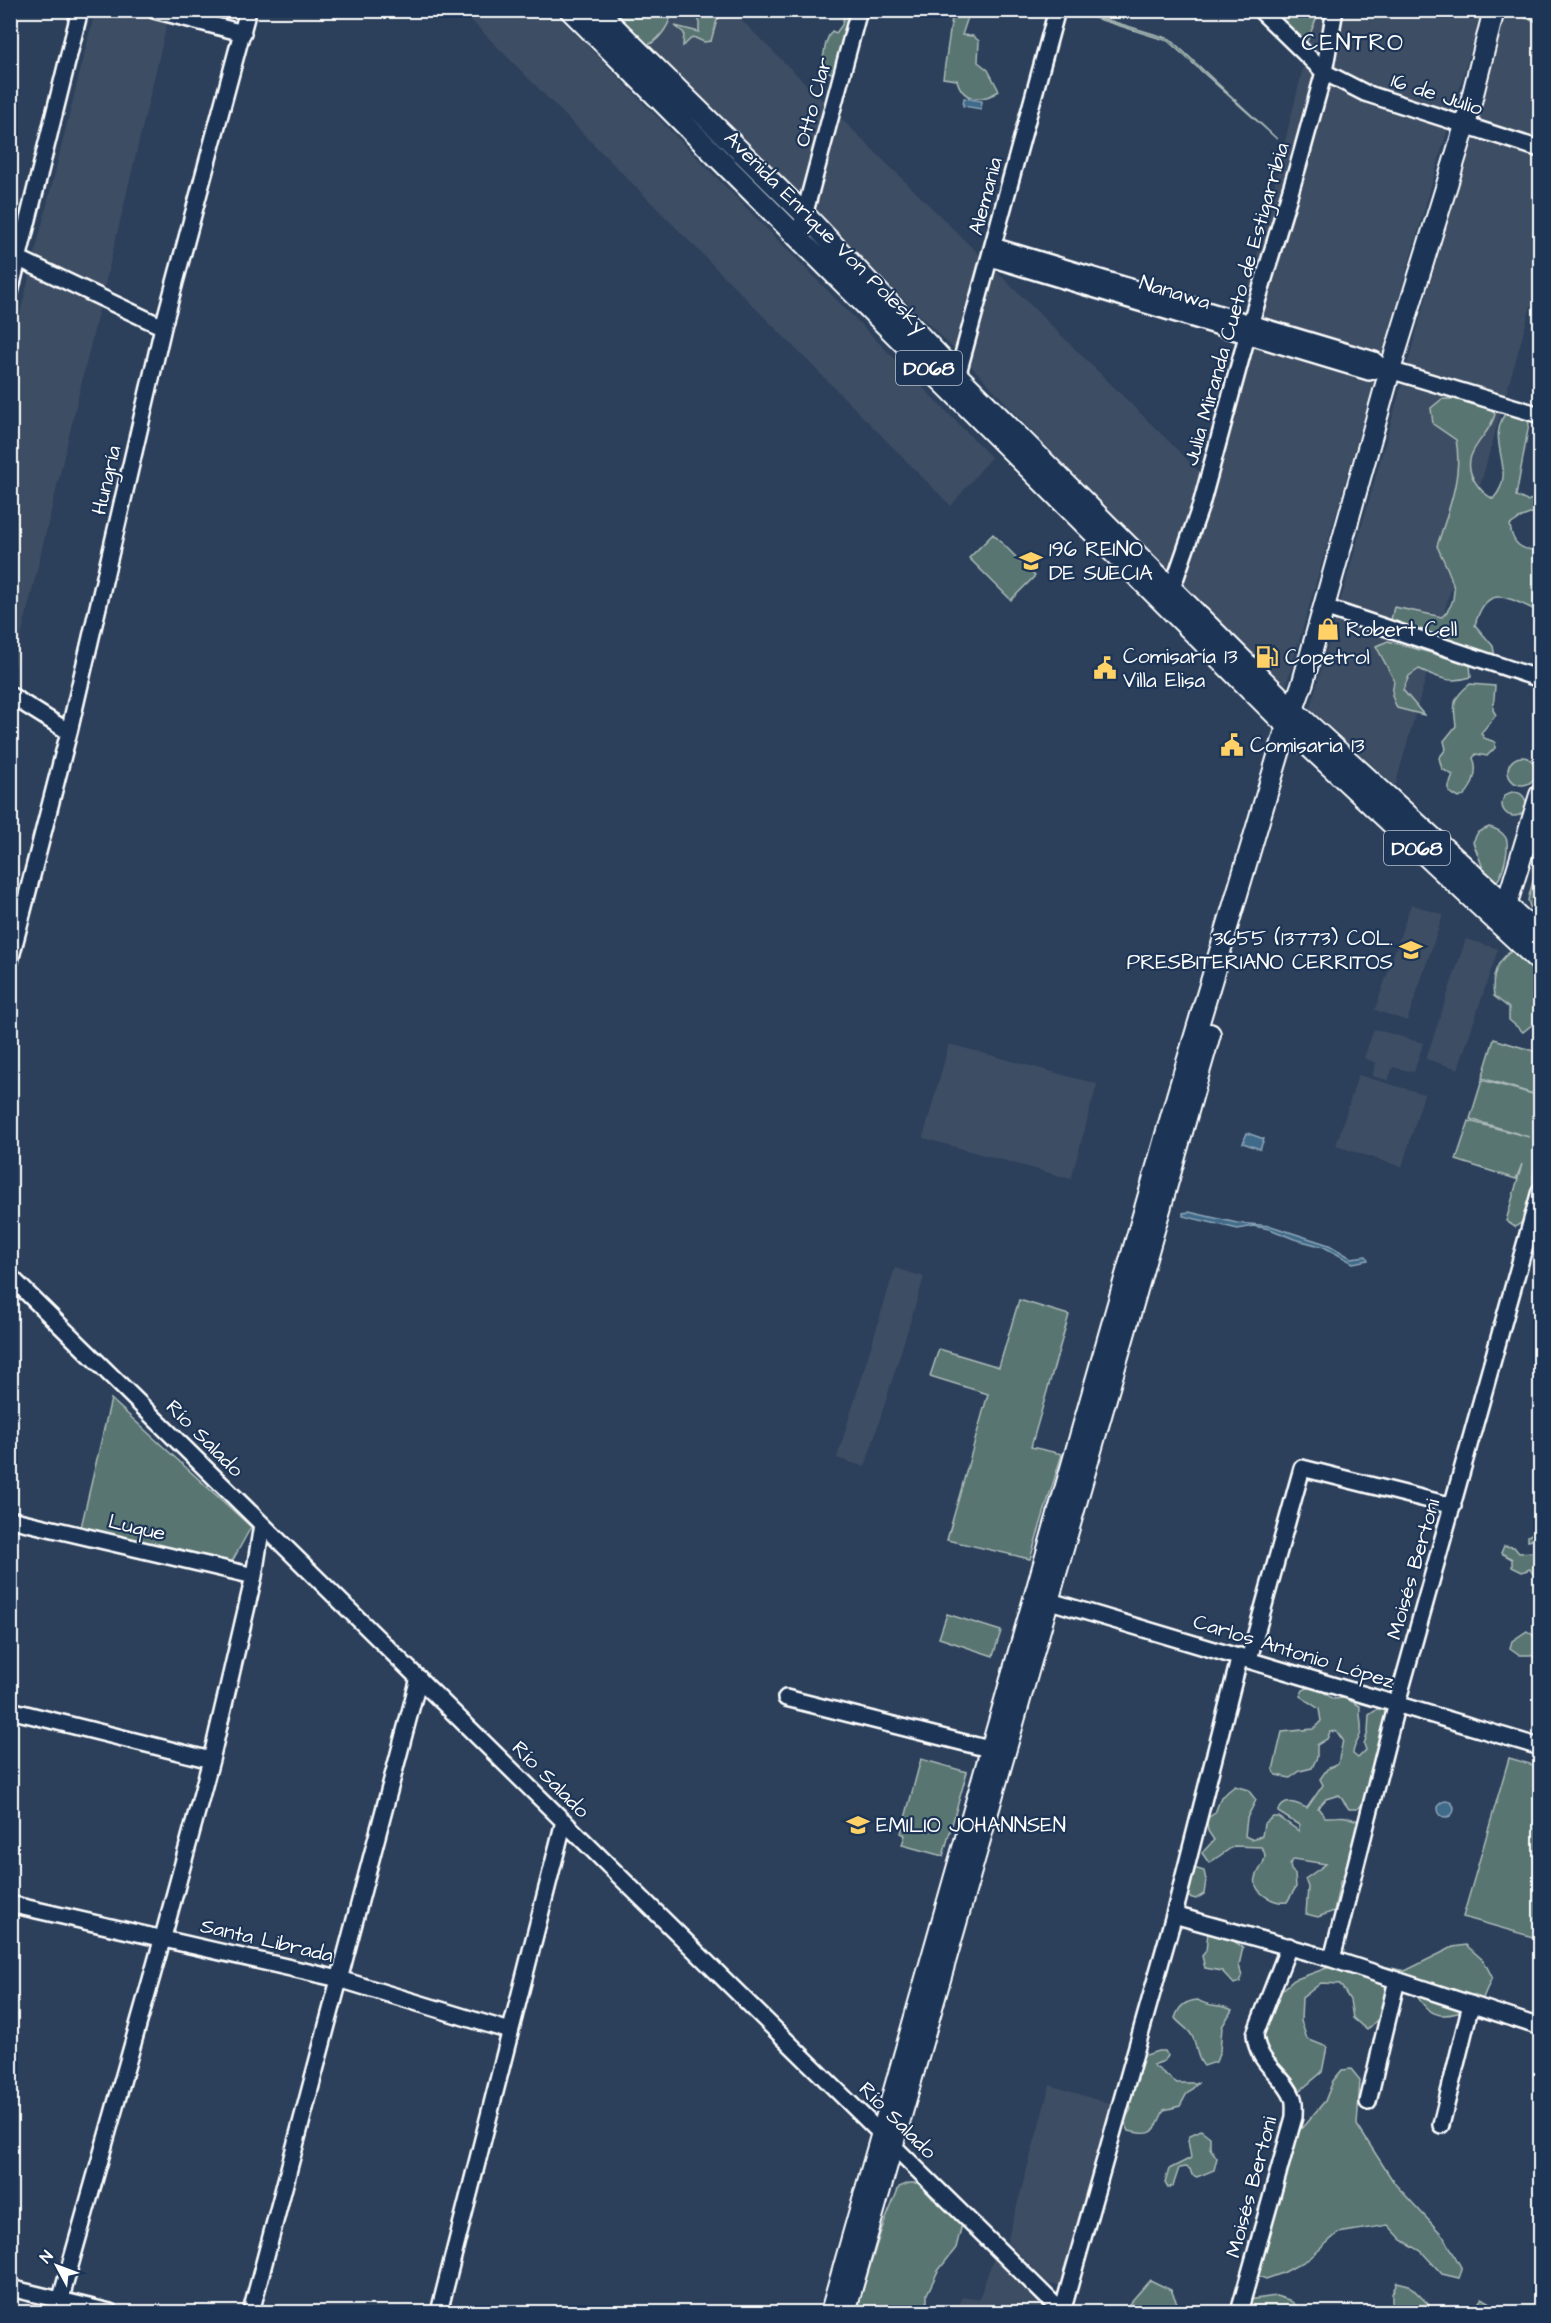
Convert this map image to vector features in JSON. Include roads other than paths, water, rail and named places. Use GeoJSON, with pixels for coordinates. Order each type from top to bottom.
{"type":"FeatureCollection","features":[{"type":"Feature","properties":{"kind":"main road","name":"Avenida Enrique Von Polesky"},"geometry":{"type":"LineString","coordinates":[[570,10],[798,238],[955,384],[1169,598],[1540,962]]}},
{"type":"Feature","properties":{"kind":"main road","name":"Avenida Enrique Von Polesky"},"geometry":{"type":"LineString","coordinates":[[597,10],[805,215],[955,384]]}},
{"type":"Feature","properties":{"kind":"main road"},"geometry":{"type":"LineString","coordinates":[[831,2313],[887,2139],[1294,721],[1387,369],[1465,126],[1494,10]]}},
{"type":"Feature","properties":{"kind":"main road","name":"Avenida Enrique Von Polesky"},"geometry":{"type":"LineString","coordinates":[[1294,721],[1540,936]]}},
{"type":"Feature","properties":{"kind":"main road"},"geometry":{"type":"LineString","coordinates":[[1500,924],[1540,795]]}},
{"type":"Feature","properties":{"kind":"main road"},"geometry":{"type":"LineString","coordinates":[[845,2313],[887,2139]]}},
{"type":"Feature","properties":{"kind":"street"},"geometry":{"type":"LineString","coordinates":[[10,292],[15,257],[80,10]]}},
{"type":"Feature","properties":{"kind":"street"},"geometry":{"type":"LineString","coordinates":[[154,10],[243,33]]}},
{"type":"Feature","properties":{"kind":"street","name":"Hungría"},"geometry":{"type":"LineString","coordinates":[[10,961],[69,732],[163,327],[248,10]]}},
{"type":"Feature","properties":{"kind":"street","name":"Otto Clar"},"geometry":{"type":"LineString","coordinates":[[798,238],[859,10]]}},
{"type":"Feature","properties":{"kind":"street","name":"Alemania"},"geometry":{"type":"LineString","coordinates":[[955,384],[1057,10]]}},
{"type":"Feature","properties":{"kind":"street","name":"16 de Julio"},"geometry":{"type":"LineString","coordinates":[[1260,10],[1324,72],[1365,93],[1540,148]]}},
{"type":"Feature","properties":{"kind":"street","name":"Julia Miranda Cueto de Estigarribia"},"geometry":{"type":"LineString","coordinates":[[1169,598],[1201,505],[1248,331],[1324,72],[1335,10]]}},
{"type":"Feature","properties":{"kind":"street","name":"Nanawa"},"geometry":{"type":"LineString","coordinates":[[991,252],[1248,331],[1369,372],[1387,369],[1540,415]]}},
{"type":"Feature","properties":{"kind":"street"},"geometry":{"type":"LineString","coordinates":[[15,257],[163,327]]}},
{"type":"Feature","properties":{"kind":"street"},"geometry":{"type":"LineString","coordinates":[[1324,607],[1540,679]]}},
{"type":"Feature","properties":{"kind":"street"},"geometry":{"type":"LineString","coordinates":[[10,695],[69,732]]}},
{"type":"Feature","properties":{"kind":"street","name":"Moisés Bertoni"},"geometry":{"type":"LineString","coordinates":[[1332,1959],[1397,1703],[1540,1191]]}},
{"type":"Feature","properties":{"kind":"street","name":"Río Salado"},"geometry":{"type":"LineString","coordinates":[[11,1279],[1062,2312]]}},
{"type":"Feature","properties":{"kind":"street"},"geometry":{"type":"LineString","coordinates":[[1062,2312],[1244,1658],[1302,1468],[1453,1506]]}},
{"type":"Feature","properties":{"kind":"street","name":"Luque"},"geometry":{"type":"LineString","coordinates":[[10,1519],[254,1576]]}},
{"type":"Feature","properties":{"kind":"street"},"geometry":{"type":"LineString","coordinates":[[58,2307],[211,1760],[254,1576],[262,1524]]}},
{"type":"Feature","properties":{"kind":"street","name":"Carlos Antonio López"},"geometry":{"type":"LineString","coordinates":[[1041,1598],[1540,1747]]}},
{"type":"Feature","properties":{"kind":"street"},"geometry":{"type":"LineString","coordinates":[[251,2313],[418,1678]]}},
{"type":"Feature","properties":{"kind":"street"},"geometry":{"type":"LineString","coordinates":[[786,1698],[998,1751]]}},
{"type":"Feature","properties":{"kind":"street"},"geometry":{"type":"LineString","coordinates":[[10,1710],[211,1760]]}},
{"type":"Feature","properties":{"kind":"street"},"geometry":{"type":"LineString","coordinates":[[439,2313],[564,1821]]}},
{"type":"Feature","properties":{"kind":"street","name":"Santa Librada"},"geometry":{"type":"LineString","coordinates":[[10,1904],[339,1978],[510,2031]]}},
{"type":"Feature","properties":{"kind":"street"},"geometry":{"type":"LineString","coordinates":[[1174,1915],[1332,1959],[1540,2027]]}},
{"type":"Feature","properties":{"kind":"street","name":"Moisés Bertoni"},"geometry":{"type":"LineString","coordinates":[[1239,2313],[1294,2117],[1293,2099],[1259,2053],[1255,2034],[1289,1946]]}},
{"type":"Feature","properties":{"kind":"street"},"geometry":{"type":"LineString","coordinates":[[1368,2102],[1397,1980]]}},
{"type":"Feature","properties":{"kind":"street"},"geometry":{"type":"LineString","coordinates":[[1441,2124],[1471,2004]]}},
{"type":"Feature","properties":{"kind":"street"},"geometry":{"type":"LineString","coordinates":[[10,2288],[58,2307],[110,2313]]}},
{"type":"Feature","properties":{"kind":"place","name":"196 REINO DE SUECIA"},"geometry":{"type":"Point","coordinates":[1031,561]}},
{"type":"Feature","properties":{"kind":"place","name":"Robert Cell"},"geometry":{"type":"Point","coordinates":[1328,629]}},
{"type":"Feature","properties":{"kind":"place","name":"Copetrol"},"geometry":{"type":"Point","coordinates":[1267,657]}},
{"type":"Feature","properties":{"kind":"place","name":"Comisaría 13 Villa Elisa"},"geometry":{"type":"Point","coordinates":[1105,668]}},
{"type":"Feature","properties":{"kind":"place","name":"Comisaria 13"},"geometry":{"type":"Point","coordinates":[1232,745]}},
{"type":"Feature","properties":{"kind":"place","name":"3655 (13773) COL. PRESBITERIANO CERRITOS"},"geometry":{"type":"Point","coordinates":[1411,950]}},
{"type":"Feature","properties":{"kind":"place","name":"EMILIO JOHANNSEN"},"geometry":{"type":"Point","coordinates":[858,1825]}},
{"type":"Feature","properties":{"kind":"district","name":"CENTRO"},"geometry":{"type":"Point","coordinates":[1353,42]}}]}
